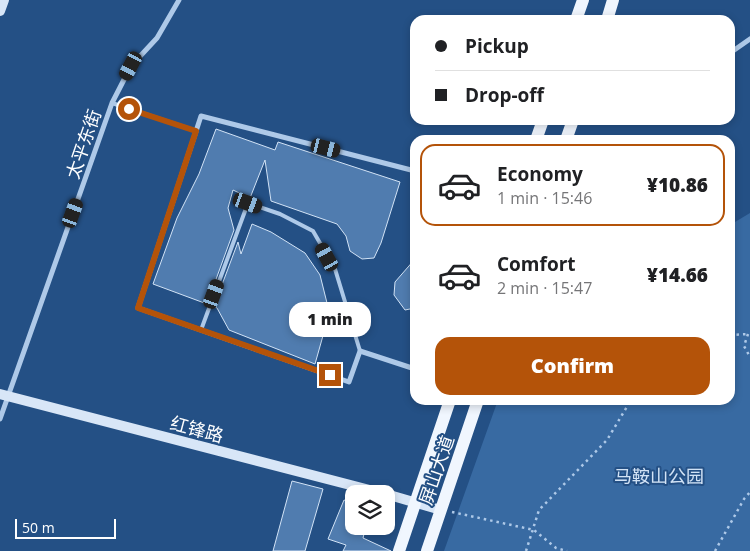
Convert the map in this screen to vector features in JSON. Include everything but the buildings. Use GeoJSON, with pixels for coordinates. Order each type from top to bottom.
{"type":"FeatureCollection","features":[{"type":"Feature","properties":{"kind":"main road"},"geometry":{"type":"LineString","coordinates":[[578,15],[583,0]]}},
{"type":"Feature","properties":{"kind":"main road"},"geometry":{"type":"LineString","coordinates":[[608,15],[613,0]]}},
{"type":"Feature","properties":{"kind":"main road","name":"屏山大道"},"geometry":{"type":"LineString","coordinates":[[399,551],[448,405]]}},
{"type":"Feature","properties":{"kind":"main road","name":"屏山大道"},"geometry":{"type":"LineString","coordinates":[[427,551],[476,405]]}},
{"type":"Feature","properties":{"kind":"street"},"geometry":{"type":"LineString","coordinates":[[0,11],[4,0]]}},
{"type":"Feature","properties":{"kind":"street","name":"太平东街"},"geometry":{"type":"LineString","coordinates":[[0,419],[4,395],[112,103],[131,66],[157,38],[179,0]]}},
{"type":"Feature","properties":{"kind":"street"},"geometry":{"type":"LineString","coordinates":[[735,50],[750,39]]}},
{"type":"Feature","properties":{"kind":"street"},"geometry":{"type":"LineString","coordinates":[[410,170],[201,116],[138,308],[348,382],[360,351],[410,367]]}},
{"type":"Feature","properties":{"kind":"street","name":"红锋路"},"geometry":{"type":"LineString","coordinates":[[4,395],[351,485]]}},
{"type":"Feature","properties":{"kind":"street","name":"红锋路"},"geometry":{"type":"LineString","coordinates":[[395,496],[441,510]]}},
{"type":"Feature","properties":{"kind":"lane"},"geometry":{"type":"LineString","coordinates":[[112,103],[196,131]]}},
{"type":"Feature","properties":{"kind":"lane"},"geometry":{"type":"LineString","coordinates":[[201,330],[248,203],[280,214],[313,231],[335,269],[360,351]]}},
{"type":"Feature","properties":{"kind":"path"},"geometry":{"type":"LineString","coordinates":[[735,335],[749,334],[744,346],[750,357]]}},
{"type":"Feature","properties":{"kind":"path"},"geometry":{"type":"LineString","coordinates":[[526,551],[540,510],[607,440],[628,405]]}},
{"type":"Feature","properties":{"kind":"path"},"geometry":{"type":"LineString","coordinates":[[716,551],[744,498],[750,492]]}},
{"type":"Feature","properties":{"kind":"path"},"geometry":{"type":"LineString","coordinates":[[441,510],[534,530],[556,548],[567,551]]}},
{"type":"Feature","properties":{"kind":"green space","name":"马鞍山公园"},"geometry":{"type":"Polygon","coordinates":[[[750,213],[750,551],[444,551],[496,405],[735,405],[735,222],[750,213]]]}},
{"type":"Feature","properties":{"kind":"route"},"geometry":{"type":"LineString","coordinates":[[129,109],[196,131],[138,308],[330,375]]}}]}
